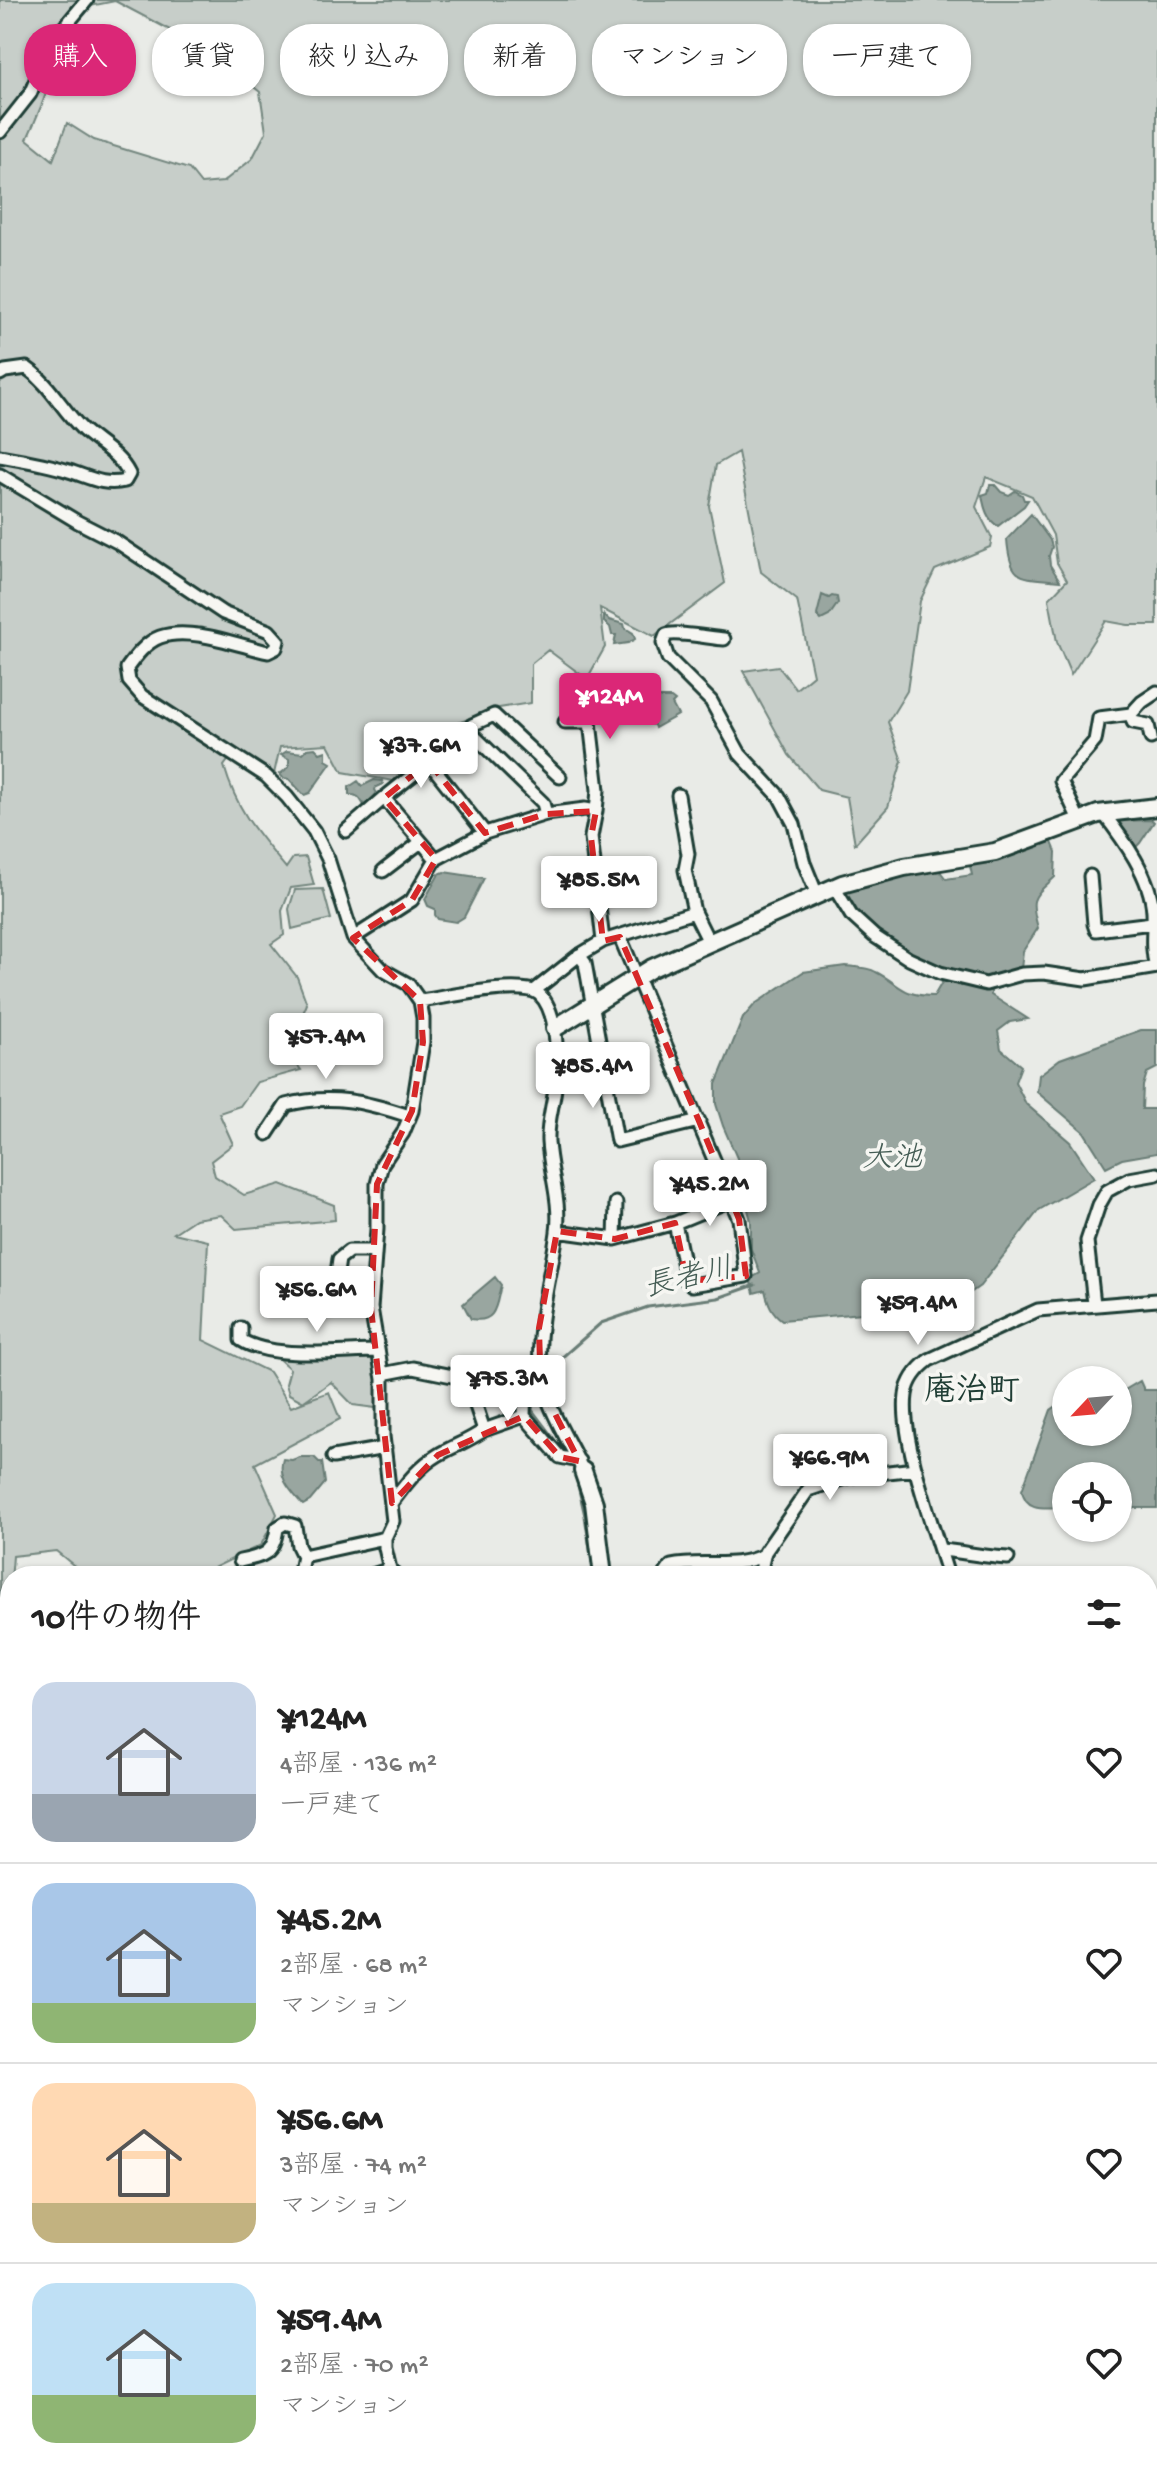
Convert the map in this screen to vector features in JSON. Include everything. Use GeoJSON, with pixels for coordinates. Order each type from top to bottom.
{"type":"FeatureCollection","features":[{"type":"Feature","properties":{"kind":"street"},"geometry":{"type":"LineString","coordinates":[[0,132],[30,94],[52,42],[87,0]]}},
{"type":"Feature","properties":{"kind":"street"},"geometry":{"type":"LineString","coordinates":[[0,374],[27,368],[42,378],[83,430],[125,465],[129,474],[125,481],[97,482],[69,470],[0,456]]}},
{"type":"Feature","properties":{"kind":"street"},"geometry":{"type":"LineString","coordinates":[[0,475],[117,542],[223,613],[269,631],[278,641],[276,648],[268,652],[204,637],[179,634],[158,637],[138,653],[127,668],[129,681],[142,696],[266,776],[287,797],[314,831],[328,859],[353,938],[383,970],[408,984],[420,1001],[423,1042],[409,1116],[403,1133],[382,1164],[377,1184],[371,1308],[382,1374],[385,1448],[393,1521],[385,1538],[391,1566]]}},
{"type":"Feature","properties":{"kind":"street"},"geometry":{"type":"LineString","coordinates":[[724,639],[691,637],[675,631],[666,635],[663,643],[668,658],[711,701],[740,754],[779,796],[794,824],[804,863],[817,895]]}},
{"type":"Feature","properties":{"kind":"street"},"geometry":{"type":"LineString","coordinates":[[1079,820],[1061,781],[1095,741],[1099,718],[1131,714],[1157,692]]}},
{"type":"Feature","properties":{"kind":"street"},"geometry":{"type":"LineString","coordinates":[[1131,714],[1133,722],[1148,725],[1151,738]]}},
{"type":"Feature","properties":{"kind":"street"},"geometry":{"type":"LineString","coordinates":[[546,814],[543,803],[469,731],[472,725],[494,715],[560,777]]}},
{"type":"Feature","properties":{"kind":"street"},"geometry":{"type":"LineString","coordinates":[[565,722],[590,722],[598,790],[591,837],[603,941]]}},
{"type":"Feature","properties":{"kind":"street"},"geometry":{"type":"LineString","coordinates":[[346,831],[429,762],[485,833]]}},
{"type":"Feature","properties":{"kind":"street"},"geometry":{"type":"LineString","coordinates":[[678,795],[688,854],[685,870],[694,912],[709,942]]}},
{"type":"Feature","properties":{"kind":"street"},"geometry":{"type":"LineString","coordinates":[[384,798],[436,859]]}},
{"type":"Feature","properties":{"kind":"street"},"geometry":{"type":"LineString","coordinates":[[555,1028],[636,976],[834,887],[904,867],[995,852],[1103,813],[1157,807]]}},
{"type":"Feature","properties":{"kind":"street"},"geometry":{"type":"LineString","coordinates":[[353,938],[412,900],[436,859],[485,833],[546,814],[585,809],[596,811]]}},
{"type":"Feature","properties":{"kind":"street"},"geometry":{"type":"LineString","coordinates":[[834,887],[851,915],[874,936],[909,959],[940,973],[986,984],[1022,974],[1044,973],[1085,979],[1156,967],[1151,948],[1155,909],[1137,863],[1103,813]]}},
{"type":"Feature","properties":{"kind":"street"},"geometry":{"type":"LineString","coordinates":[[383,871],[421,842]]}},
{"type":"Feature","properties":{"kind":"street"},"geometry":{"type":"LineString","coordinates":[[1090,876],[1096,930],[1152,923]]}},
{"type":"Feature","properties":{"kind":"street"},"geometry":{"type":"LineString","coordinates":[[534,991],[579,955],[603,941],[694,912]]}},
{"type":"Feature","properties":{"kind":"street"},"geometry":{"type":"LineString","coordinates":[[620,937],[739,1219],[746,1276],[692,1285],[687,1281],[675,1223]]}},
{"type":"Feature","properties":{"kind":"street"},"geometry":{"type":"LineString","coordinates":[[579,955],[585,963],[617,1141],[699,1121]]}},
{"type":"Feature","properties":{"kind":"street"},"geometry":{"type":"LineString","coordinates":[[420,1001],[507,988],[529,988],[540,995],[555,1028],[555,1089],[547,1138],[557,1190],[557,1231],[539,1328],[540,1363],[545,1394],[594,1503],[602,1566]]}},
{"type":"Feature","properties":{"kind":"street"},"geometry":{"type":"LineString","coordinates":[[267,1134],[286,1105],[309,1099],[372,1104],[409,1116]]}},
{"type":"Feature","properties":{"kind":"street"},"geometry":{"type":"LineString","coordinates":[[1094,1304],[1087,1241],[1099,1205],[1107,1191],[1129,1179],[1157,1174]]}},
{"type":"Feature","properties":{"kind":"street"},"geometry":{"type":"LineString","coordinates":[[557,1231],[615,1239],[675,1223],[731,1200]]}},
{"type":"Feature","properties":{"kind":"street"},"geometry":{"type":"LineString","coordinates":[[615,1239],[616,1203]]}},
{"type":"Feature","properties":{"kind":"street"},"geometry":{"type":"LineString","coordinates":[[337,1273],[339,1259],[349,1251],[374,1251]]}},
{"type":"Feature","properties":{"kind":"street"},"geometry":{"type":"LineString","coordinates":[[945,1566],[916,1469],[905,1411],[910,1381],[918,1369],[929,1360],[1038,1310],[1157,1300]]}},
{"type":"Feature","properties":{"kind":"street"},"geometry":{"type":"LineString","coordinates":[[241,1328],[241,1340],[250,1346],[286,1353],[378,1351]]}},
{"type":"Feature","properties":{"kind":"street"},"geometry":{"type":"LineString","coordinates":[[540,1363],[525,1385],[524,1416],[560,1457],[575,1462]]}},
{"type":"Feature","properties":{"kind":"street"},"geometry":{"type":"LineString","coordinates":[[382,1374],[413,1368],[467,1379],[484,1430]]}},
{"type":"Feature","properties":{"kind":"street"},"geometry":{"type":"LineString","coordinates":[[392,1503],[413,1474],[438,1455],[469,1441],[484,1430],[524,1416]]}},
{"type":"Feature","properties":{"kind":"street"},"geometry":{"type":"LineString","coordinates":[[333,1457],[385,1448]]}},
{"type":"Feature","properties":{"kind":"street"},"geometry":{"type":"LineString","coordinates":[[762,1566],[764,1555],[808,1490],[851,1476],[916,1469]]}},
{"type":"Feature","properties":{"kind":"street"},"geometry":{"type":"LineString","coordinates":[[240,1561],[269,1552],[275,1544],[277,1528],[285,1523],[295,1526],[303,1556],[301,1566]]}},
{"type":"Feature","properties":{"kind":"street"},"geometry":{"type":"LineString","coordinates":[[303,1556],[385,1538]]}},
{"type":"Feature","properties":{"kind":"street"},"geometry":{"type":"LineString","coordinates":[[941,1550],[1008,1558]]}},
{"type":"Feature","properties":{"kind":"street"},"geometry":{"type":"LineString","coordinates":[[671,1566],[681,1563],[749,1562],[764,1555]]}},
{"type":"Feature","properties":{"kind":"highlighted area"},"geometry":{"type":"Polygon","coordinates":[[[429,762],[485,833],[546,814],[596,811],[591,837],[603,941],[620,937],[699,1121],[739,1219],[746,1276],[687,1281],[675,1223],[615,1239],[557,1231],[539,1328],[540,1363],[545,1394],[579,1461],[560,1457],[524,1416],[438,1455],[392,1503],[371,1308],[377,1184],[412,1111],[423,1042],[420,1001],[353,938],[412,900],[436,859],[384,798],[429,762]]]}},
{"type":"Feature","properties":{"kind":"shaded area"},"geometry":{"type":"Polygon","coordinates":[[[0,0],[1157,0],[1157,625],[1106,621],[1071,675],[1057,642],[1049,599],[1067,580],[1057,563],[1053,535],[1032,496],[986,477],[976,507],[992,538],[990,547],[935,570],[920,601],[907,691],[888,722],[902,761],[888,807],[855,844],[847,797],[819,790],[789,755],[743,671],[778,666],[796,689],[813,675],[797,600],[761,572],[738,452],[716,465],[709,506],[725,583],[654,636],[600,608],[605,647],[587,679],[548,650],[531,664],[531,703],[499,708],[457,723],[393,781],[343,772],[328,744],[280,747],[274,774],[236,750],[224,766],[242,809],[286,868],[293,858],[306,857],[314,885],[291,888],[282,911],[284,935],[271,944],[297,977],[307,1004],[287,1051],[301,1070],[257,1082],[240,1106],[219,1113],[233,1144],[211,1161],[215,1176],[244,1195],[281,1184],[334,1205],[335,1220],[236,1229],[221,1215],[195,1219],[174,1233],[208,1241],[203,1340],[269,1372],[291,1407],[304,1402],[289,1394],[286,1384],[290,1369],[280,1360],[371,1355],[379,1377],[376,1408],[353,1405],[331,1382],[304,1401],[329,1392],[340,1419],[255,1464],[277,1514],[261,1545],[218,1566],[74,1566],[56,1551],[13,1556],[12,1566],[0,1566],[0,0]],[[115,1],[70,10],[67,24],[24,24],[24,96],[44,96],[27,139],[53,160],[67,123],[94,140],[189,169],[201,184],[223,182],[252,159],[266,132],[261,96],[264,96],[264,24],[159,24],[115,1]]]}},
{"type":"Feature","properties":{"kind":"shaded area"},"geometry":{"type":"Polygon","coordinates":[[[323,889],[331,919],[292,929],[289,909],[295,890],[323,889]]]}},
{"type":"Feature","properties":{"kind":"water"},"geometry":{"type":"Polygon","coordinates":[[[990,485],[1009,495],[1015,491],[1028,500],[998,526],[989,517],[982,495],[988,493],[990,485]]]}},
{"type":"Feature","properties":{"kind":"water"},"geometry":{"type":"Polygon","coordinates":[[[1031,514],[1050,540],[1050,565],[1060,581],[1020,575],[1011,563],[1007,539],[1031,514]]]}},
{"type":"Feature","properties":{"kind":"water"},"geometry":{"type":"Polygon","coordinates":[[[822,595],[837,597],[838,603],[829,616],[821,620],[817,615],[822,595]]]}},
{"type":"Feature","properties":{"kind":"water"},"geometry":{"type":"Polygon","coordinates":[[[604,615],[609,620],[624,624],[635,639],[614,645],[616,635],[612,635],[610,627],[604,622],[604,615]]]}},
{"type":"Feature","properties":{"kind":"water"},"geometry":{"type":"Polygon","coordinates":[[[643,691],[657,698],[671,698],[675,701],[672,704],[678,715],[655,728],[645,718],[639,718],[634,697],[643,691]]]}},
{"type":"Feature","properties":{"kind":"water"},"geometry":{"type":"Polygon","coordinates":[[[315,748],[320,753],[326,751],[326,760],[331,763],[310,793],[304,795],[280,774],[289,767],[289,759],[281,755],[287,751],[303,753],[315,748]]]}},
{"type":"Feature","properties":{"kind":"water"},"geometry":{"type":"Polygon","coordinates":[[[374,780],[383,784],[376,787],[377,793],[365,807],[357,796],[349,795],[349,787],[358,781],[362,786],[374,780]]]}},
{"type":"Feature","properties":{"kind":"water"},"geometry":{"type":"Polygon","coordinates":[[[1118,821],[1154,822],[1134,849],[1117,824],[1118,821]]]}},
{"type":"Feature","properties":{"kind":"water"},"geometry":{"type":"Polygon","coordinates":[[[1050,837],[1056,852],[1055,877],[1035,898],[1038,928],[1023,951],[1021,969],[994,979],[971,979],[955,974],[899,947],[867,926],[843,895],[863,884],[902,874],[939,870],[946,879],[972,875],[970,866],[1019,852],[1050,837]]]}},
{"type":"Feature","properties":{"kind":"water"},"geometry":{"type":"Polygon","coordinates":[[[444,872],[484,878],[464,917],[456,922],[438,919],[435,909],[428,906],[425,899],[439,874],[444,872]]]}},
{"type":"Feature","properties":{"kind":"water","name":"大池"},"geometry":{"type":"Polygon","coordinates":[[[845,966],[873,970],[908,992],[923,996],[934,996],[944,979],[991,989],[991,995],[1028,1019],[1010,1022],[998,1031],[1001,1049],[1021,1066],[1015,1082],[1026,1104],[1070,1142],[1094,1178],[1039,1210],[980,1286],[963,1298],[944,1306],[782,1320],[770,1307],[765,1290],[754,1293],[750,1279],[760,1273],[751,1249],[751,1221],[744,1194],[750,1188],[723,1126],[716,1104],[716,1084],[743,1018],[755,1004],[803,972],[845,966]]]}},
{"type":"Feature","properties":{"kind":"water"},"geometry":{"type":"Polygon","coordinates":[[[1141,1030],[1157,1030],[1157,1068],[1147,1073],[1142,1109],[1157,1109],[1157,1153],[1122,1159],[1106,1167],[1084,1132],[1037,1092],[1039,1075],[1060,1059],[1141,1030]]]}},
{"type":"Feature","properties":{"kind":"water"},"geometry":{"type":"Polygon","coordinates":[[[495,1277],[501,1285],[494,1311],[486,1318],[471,1319],[463,1304],[495,1277]]]}},
{"type":"Feature","properties":{"kind":"water"},"geometry":{"type":"Polygon","coordinates":[[[1140,1381],[1144,1390],[1157,1390],[1157,1508],[1132,1508],[1132,1462],[1052,1462],[1052,1507],[1038,1507],[1028,1502],[1022,1490],[1051,1410],[1052,1446],[1132,1446],[1132,1386],[1140,1381]]]}},
{"type":"Feature","properties":{"kind":"water"},"geometry":{"type":"Polygon","coordinates":[[[314,1457],[322,1462],[325,1483],[303,1505],[286,1484],[282,1472],[283,1459],[314,1457]]]}},
{"type":"Feature","properties":{"kind":"waterway","name":"長者川"},"geometry":{"type":"LineString","coordinates":[[551,1367],[601,1323],[648,1307],[718,1298],[755,1285]]}},
{"type":"Feature","properties":{"kind":"waterway","name":"長者川"},"geometry":{"type":"LineString","coordinates":[[534,1390],[532,1410],[566,1455]]}},
{"type":"Feature","properties":{"kind":"waterway","name":"長者川"},"geometry":{"type":"LineString","coordinates":[[573,1464],[592,1566]]}},
{"type":"Feature","properties":{"kind":"district","name":"庵治町"},"geometry":{"type":"Point","coordinates":[972,1393]}}]}
